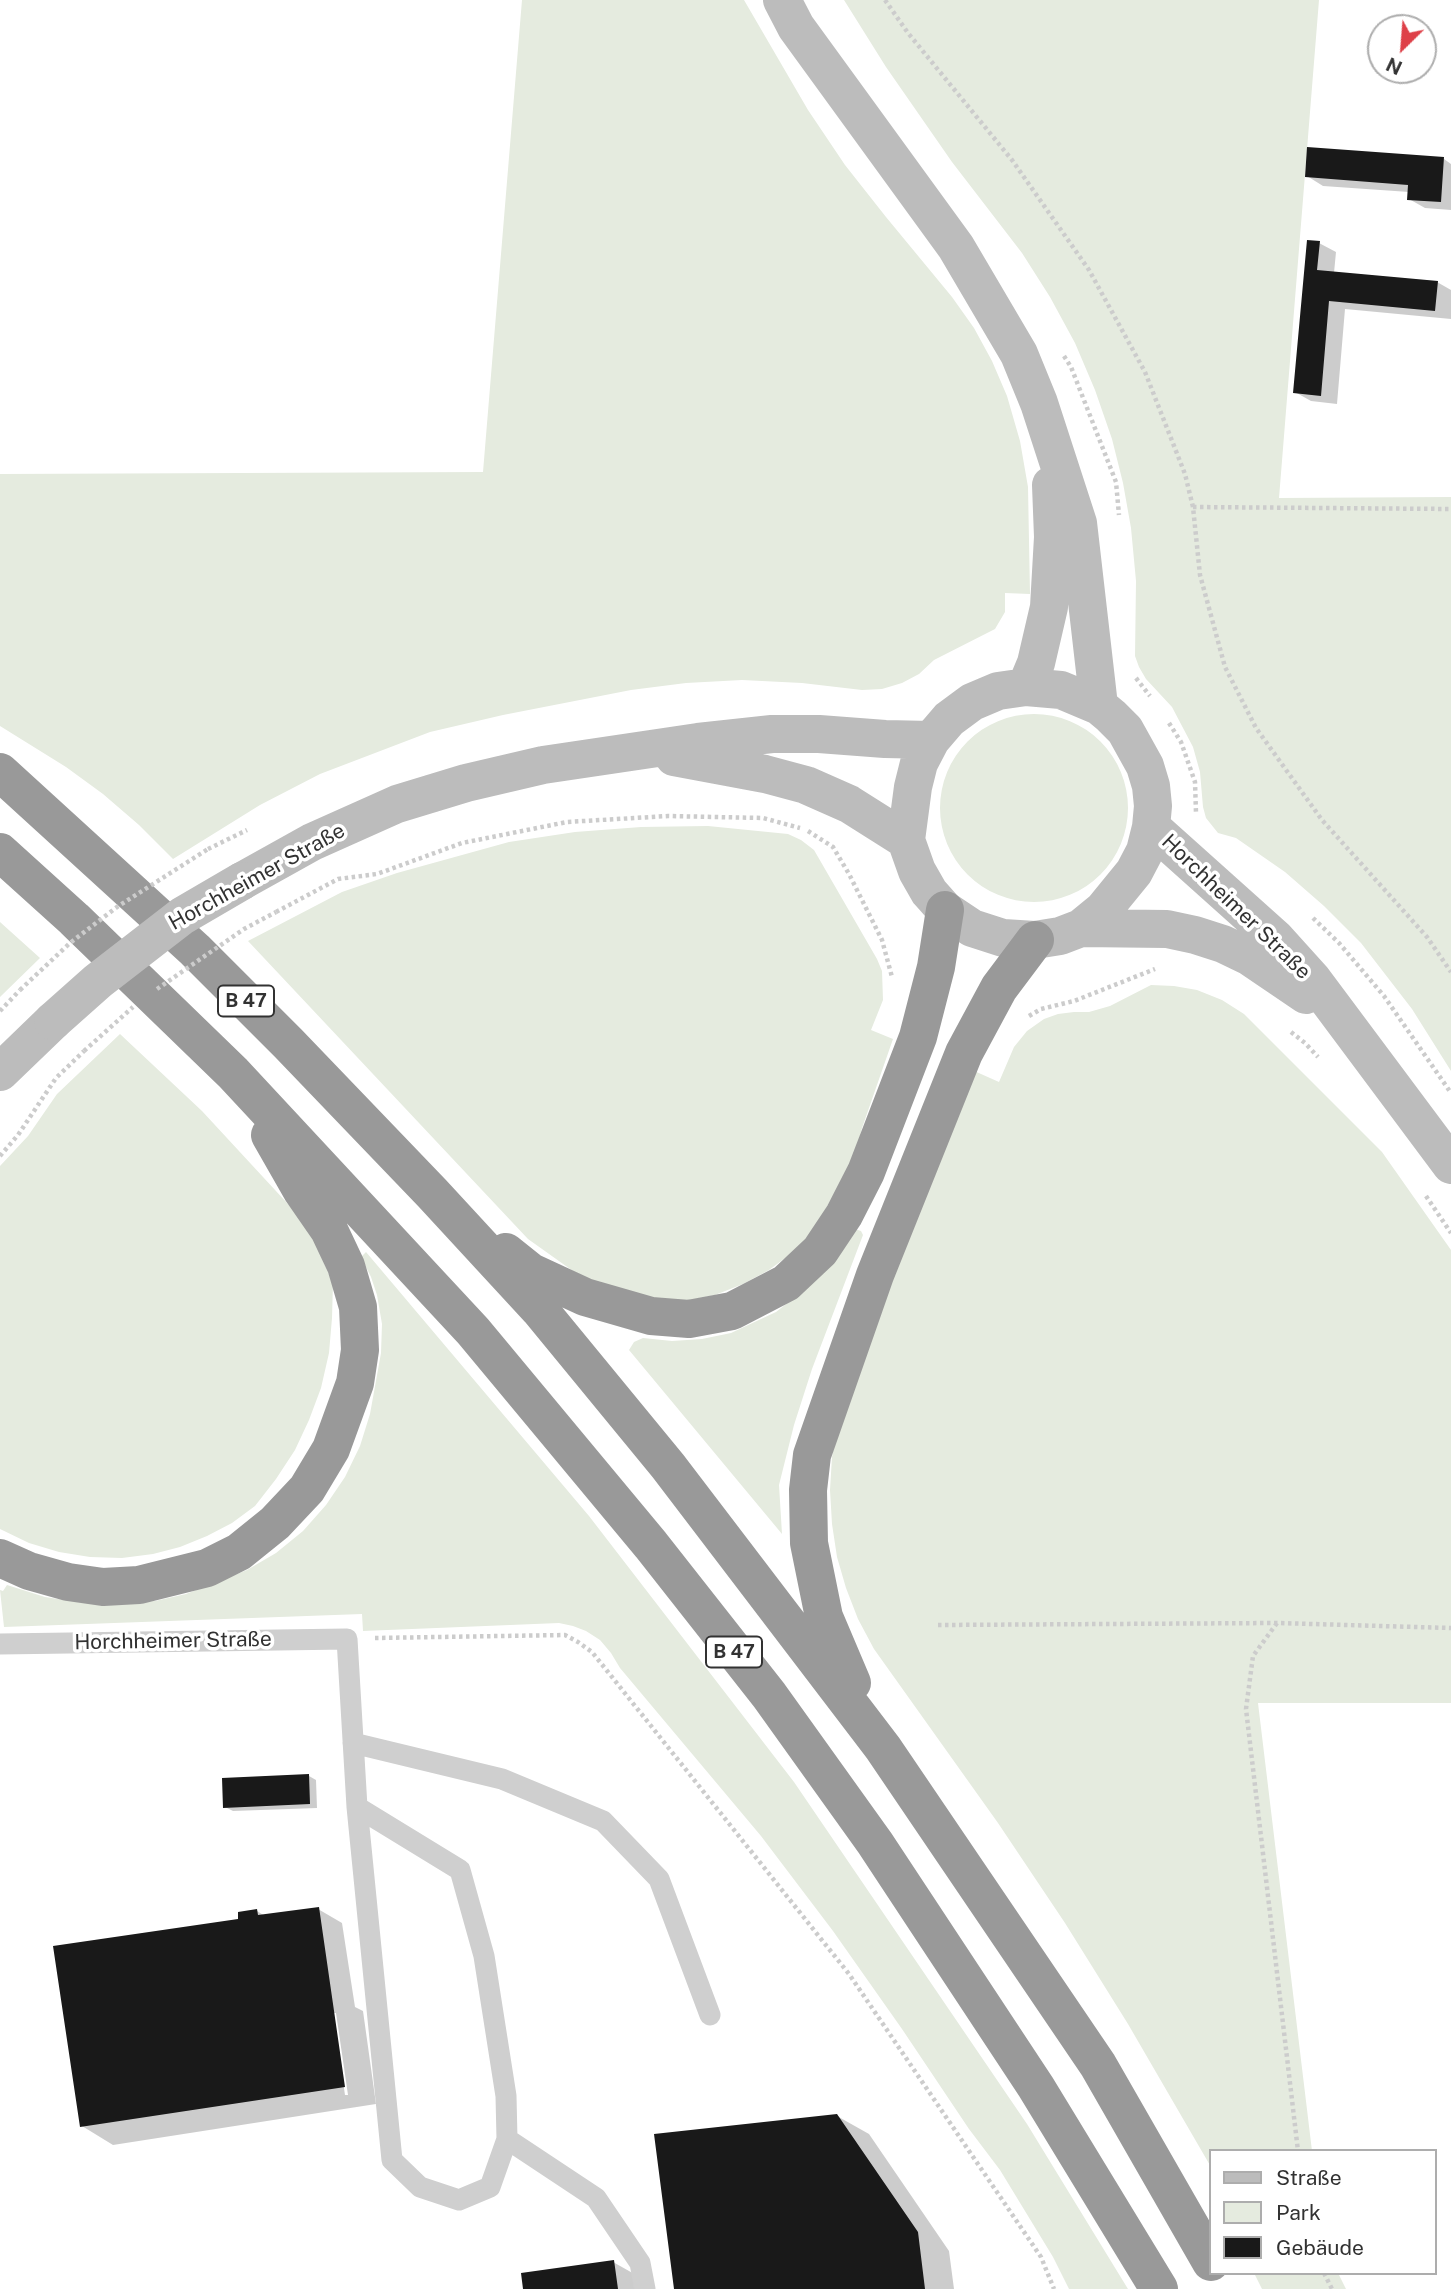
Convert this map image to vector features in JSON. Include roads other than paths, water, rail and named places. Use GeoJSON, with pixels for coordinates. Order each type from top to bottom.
{"type":"FeatureCollection","features":[{"type":"Feature","properties":{"kind":"highway","name":"B 47"},"geometry":{"type":"LineString","coordinates":[[0,772],[195,950],[432,1193],[539,1309],[668,1466],[883,1748],[1098,2065],[1210,2260]]}},
{"type":"Feature","properties":{"kind":"highway","name":"B 47"},"geometry":{"type":"LineString","coordinates":[[0,852],[94,937],[233,1073],[473,1331],[651,1545],[769,1695],[875,1843],[1036,2087],[1159,2289]]}},
{"type":"Feature","properties":{"kind":"highway"},"geometry":{"type":"LineString","coordinates":[[432,1193],[531,1272],[585,1297],[651,1317],[689,1319],[732,1311],[786,1283],[820,1251],[844,1215],[866,1172],[918,1037],[936,967],[945,910]]}},
{"type":"Feature","properties":{"kind":"highway"},"geometry":{"type":"LineString","coordinates":[[883,1748],[824,1617],[809,1543],[808,1490],[812,1455],[875,1275],[964,1053],[999,988],[1035,940]]}},
{"type":"Feature","properties":{"kind":"highway"},"geometry":{"type":"LineString","coordinates":[[0,1558],[29,1571],[68,1582],[103,1587],[139,1585],[207,1568],[239,1552],[275,1523],[307,1489],[331,1449],[355,1383],[360,1350],[358,1307],[346,1266],[330,1230],[302,1191],[233,1073]]}},
{"type":"Feature","properties":{"kind":"main road"},"geometry":{"type":"LineString","coordinates":[[782,0],[796,27],[956,247],[1019,354],[1040,403],[1078,523],[1099,706]]}},
{"type":"Feature","properties":{"kind":"main road"},"geometry":{"type":"LineString","coordinates":[[1026,687],[1036,663],[1049,607],[1053,537],[1050,438]]}},
{"type":"Feature","properties":{"kind":"main road"},"geometry":{"type":"LineString","coordinates":[[1026,687],[1061,690],[1099,706],[1125,730],[1145,766],[1151,786],[1151,827],[1145,851],[1134,872],[1103,910],[1081,928],[1060,936],[1035,940],[1003,938],[972,928],[945,910],[929,892],[917,871],[906,841],[913,787],[919,763],[931,740],[949,719],[972,702],[998,691],[1026,687]]}},
{"type":"Feature","properties":{"kind":"main road","name":"Horchheimer Straße"},"geometry":{"type":"LineString","coordinates":[[0,1072],[52,1021],[140,947],[182,916],[312,842],[397,804],[466,783],[543,765],[772,734],[931,740]]}},
{"type":"Feature","properties":{"kind":"main road","name":"Horchheimer Straße"},"geometry":{"type":"LineString","coordinates":[[641,750],[765,774],[806,785],[849,804],[906,841]]}},
{"type":"Feature","properties":{"kind":"main road","name":"Horchheimer Straße"},"geometry":{"type":"LineString","coordinates":[[1151,827],[1276,939],[1313,980],[1451,1165]]}},
{"type":"Feature","properties":{"kind":"main road","name":"Horchheimer Straße"},"geometry":{"type":"LineString","coordinates":[[1081,928],[1167,929],[1223,944],[1278,975],[1344,1024]]}},
{"type":"Feature","properties":{"kind":"lane","name":"Horchheimer Straße"},"geometry":{"type":"LineString","coordinates":[[0,1644],[347,1639],[353,1743]]}},
{"type":"Feature","properties":{"kind":"lane"},"geometry":{"type":"LineString","coordinates":[[357,1807],[460,1870],[484,1956],[506,2096],[507,2139],[490,2187],[459,2200],[420,2187],[392,2160],[357,1807],[353,1743],[502,1779],[603,1821],[659,1879],[710,2015]]}},
{"type":"Feature","properties":{"kind":"lane"},"geometry":{"type":"LineString","coordinates":[[507,2139],[596,2198],[640,2263],[645,2289]]}}]}
